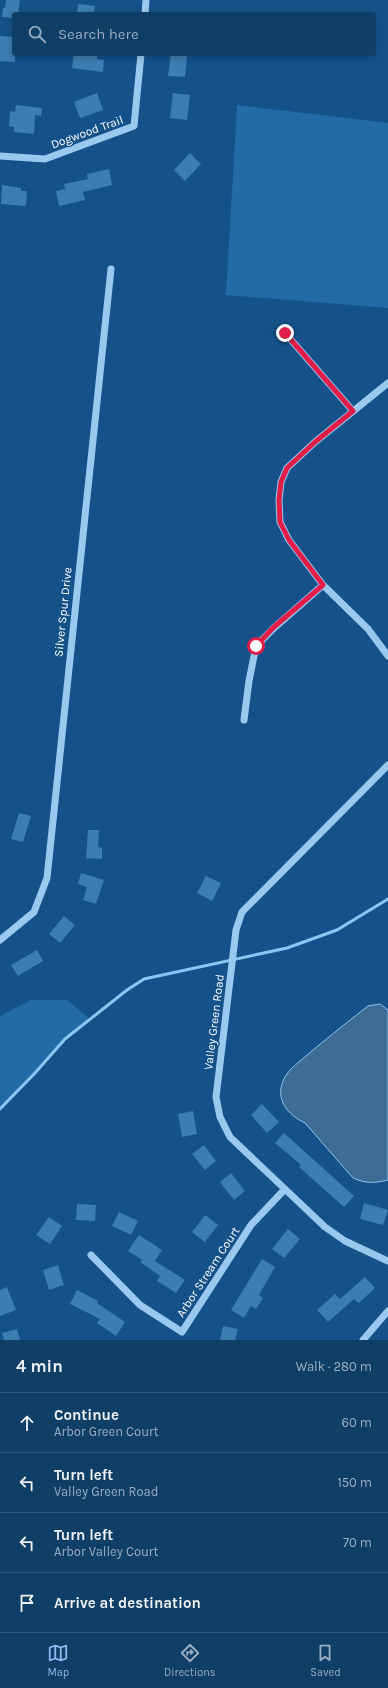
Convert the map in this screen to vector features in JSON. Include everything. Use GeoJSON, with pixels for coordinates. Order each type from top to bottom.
{"type":"FeatureCollection","features":[{"type":"Feature","properties":{"kind":"street"},"geometry":{"type":"LineString","coordinates":[[145,12],[146,0]]}},
{"type":"Feature","properties":{"kind":"street","name":"Dogwood Trail"},"geometry":{"type":"LineString","coordinates":[[0,156],[45,159],[134,126],[141,56]]}},
{"type":"Feature","properties":{"kind":"street","name":"Silver Spur Drive"},"geometry":{"type":"LineString","coordinates":[[0,940],[34,912],[47,878],[110,269]]}},
{"type":"Feature","properties":{"kind":"street"},"geometry":{"type":"LineString","coordinates":[[285,333],[353,411]]}},
{"type":"Feature","properties":{"kind":"street"},"geometry":{"type":"LineString","coordinates":[[388,383],[315,442],[287,468],[281,482],[279,500],[280,522],[289,540],[323,585],[368,629],[388,656]]}},
{"type":"Feature","properties":{"kind":"street"},"geometry":{"type":"LineString","coordinates":[[244,720],[249,681],[256,646],[274,627],[323,585]]}},
{"type":"Feature","properties":{"kind":"street","name":"Valley Green Road"},"geometry":{"type":"LineString","coordinates":[[388,765],[242,912],[236,930],[216,1097],[220,1117],[230,1137],[325,1227],[345,1241],[388,1261]]}},
{"type":"Feature","properties":{"kind":"street","name":"Arbor Stream Court"},"geometry":{"type":"LineString","coordinates":[[91,1255],[140,1305],[182,1332],[251,1225],[285,1189]]}},
{"type":"Feature","properties":{"kind":"street"},"geometry":{"type":"LineString","coordinates":[[363,1340],[388,1311]]}},
{"type":"Feature","properties":{"kind":"shaded area"},"geometry":{"type":"Polygon","coordinates":[[[237,105],[388,123],[388,308],[226,295],[237,105]]]}},
{"type":"Feature","properties":{"kind":"shaded area"},"geometry":{"type":"Polygon","coordinates":[[[31,1000],[67,1000],[90,1019],[62,1042],[35,1073],[0,1109],[0,1016],[31,1000]]]}},
{"type":"Feature","properties":{"kind":"shaded area"},"geometry":{"type":"Polygon","coordinates":[[[380,1004],[388,1010],[388,1180],[370,1182],[353,1178],[305,1123],[293,1116],[288,1111],[282,1100],[281,1086],[285,1076],[295,1065],[325,1040],[368,1006],[380,1004]]]}},
{"type":"Feature","properties":{"kind":"building"},"geometry":{"type":"Polygon","coordinates":[[[6,0],[20,0],[18,12],[12,12],[12,18],[2,17],[3,7],[5,8],[6,0]]]}},
{"type":"Feature","properties":{"kind":"building"},"geometry":{"type":"Polygon","coordinates":[[[78,4],[95,6],[94,12],[77,12],[78,4]]]}},
{"type":"Feature","properties":{"kind":"building"},"geometry":{"type":"Polygon","coordinates":[[[0,36],[12,37],[12,56],[15,56],[15,62],[0,61],[0,36]]]}},
{"type":"Feature","properties":{"kind":"building"},"geometry":{"type":"Polygon","coordinates":[[[74,56],[97,56],[97,59],[104,60],[103,72],[72,68],[74,56]]]}},
{"type":"Feature","properties":{"kind":"building"},"geometry":{"type":"Polygon","coordinates":[[[171,56],[187,56],[185,77],[168,76],[171,56]]]}},
{"type":"Feature","properties":{"kind":"building"},"geometry":{"type":"Polygon","coordinates":[[[97,93],[103,110],[80,118],[74,102],[97,93]]]}},
{"type":"Feature","properties":{"kind":"building"},"geometry":{"type":"Polygon","coordinates":[[[173,93],[190,95],[187,120],[170,118],[173,93]]]}},
{"type":"Feature","properties":{"kind":"building"},"geometry":{"type":"Polygon","coordinates":[[[16,105],[42,108],[41,116],[35,115],[34,134],[14,132],[14,127],[9,126],[10,111],[15,112],[16,105]]]}},
{"type":"Feature","properties":{"kind":"building"},"geometry":{"type":"Polygon","coordinates":[[[190,153],[201,164],[185,181],[174,170],[190,153]]]}},
{"type":"Feature","properties":{"kind":"building"},"geometry":{"type":"Polygon","coordinates":[[[109,169],[112,185],[83,192],[85,200],[59,206],[56,191],[65,189],[64,184],[88,179],[87,174],[109,169]]]}},
{"type":"Feature","properties":{"kind":"building"},"geometry":{"type":"Polygon","coordinates":[[[2,185],[21,188],[21,191],[27,191],[26,206],[1,204],[2,185]]]}},
{"type":"Feature","properties":{"kind":"building"},"geometry":{"type":"Polygon","coordinates":[[[19,813],[31,816],[23,842],[11,839],[19,813]]]}},
{"type":"Feature","properties":{"kind":"building"},"geometry":{"type":"Polygon","coordinates":[[[88,830],[99,830],[98,847],[102,848],[102,859],[86,858],[88,830]]]}},
{"type":"Feature","properties":{"kind":"building"},"geometry":{"type":"Polygon","coordinates":[[[81,873],[104,880],[96,904],[83,900],[87,887],[78,884],[81,873]]]}},
{"type":"Feature","properties":{"kind":"building"},"geometry":{"type":"Polygon","coordinates":[[[206,876],[221,883],[212,901],[197,893],[206,876]]]}},
{"type":"Feature","properties":{"kind":"building"},"geometry":{"type":"Polygon","coordinates":[[[64,916],[75,925],[60,943],[49,934],[64,916]]]}},
{"type":"Feature","properties":{"kind":"building"},"geometry":{"type":"Polygon","coordinates":[[[37,950],[43,961],[18,976],[11,965],[37,950]]]}},
{"type":"Feature","properties":{"kind":"building"},"geometry":{"type":"Polygon","coordinates":[[[262,1104],[279,1122],[267,1133],[251,1115],[262,1104]]]}},
{"type":"Feature","properties":{"kind":"building"},"geometry":{"type":"Polygon","coordinates":[[[193,1111],[197,1134],[182,1137],[178,1114],[193,1111]]]}},
{"type":"Feature","properties":{"kind":"building"},"geometry":{"type":"Polygon","coordinates":[[[284,1133],[354,1196],[344,1207],[299,1167],[301,1165],[275,1143],[284,1133]]]}},
{"type":"Feature","properties":{"kind":"building"},"geometry":{"type":"Polygon","coordinates":[[[204,1145],[216,1161],[205,1170],[192,1154],[204,1145]]]}},
{"type":"Feature","properties":{"kind":"building"},"geometry":{"type":"Polygon","coordinates":[[[231,1173],[245,1191],[234,1200],[220,1182],[231,1173]]]}},
{"type":"Feature","properties":{"kind":"building"},"geometry":{"type":"Polygon","coordinates":[[[364,1203],[388,1210],[383,1225],[360,1219],[364,1203]]]}},
{"type":"Feature","properties":{"kind":"building"},"geometry":{"type":"Polygon","coordinates":[[[77,1204],[96,1205],[95,1221],[76,1220],[77,1204]]]}},
{"type":"Feature","properties":{"kind":"building"},"geometry":{"type":"Polygon","coordinates":[[[119,1212],[138,1221],[131,1235],[112,1226],[119,1212]]]}},
{"type":"Feature","properties":{"kind":"building"},"geometry":{"type":"Polygon","coordinates":[[[205,1215],[218,1225],[205,1242],[192,1232],[205,1215]]]}},
{"type":"Feature","properties":{"kind":"building"},"geometry":{"type":"Polygon","coordinates":[[[49,1217],[62,1226],[50,1244],[36,1235],[49,1217]]]}},
{"type":"Feature","properties":{"kind":"building"},"geometry":{"type":"Polygon","coordinates":[[[288,1229],[300,1239],[284,1258],[272,1249],[288,1229]]]}},
{"type":"Feature","properties":{"kind":"building"},"geometry":{"type":"Polygon","coordinates":[[[139,1235],[162,1250],[155,1261],[185,1280],[176,1293],[157,1281],[160,1276],[140,1262],[142,1260],[128,1251],[139,1235]]]}},
{"type":"Feature","properties":{"kind":"building"},"geometry":{"type":"Polygon","coordinates":[[[262,1259],[275,1267],[259,1295],[263,1298],[256,1309],[251,1306],[244,1318],[231,1310],[262,1259]]]}},
{"type":"Feature","properties":{"kind":"building"},"geometry":{"type":"Polygon","coordinates":[[[58,1265],[64,1285],[49,1290],[43,1270],[58,1265]]]}},
{"type":"Feature","properties":{"kind":"building"},"geometry":{"type":"Polygon","coordinates":[[[365,1277],[375,1288],[359,1303],[354,1299],[328,1322],[317,1310],[335,1294],[340,1299],[365,1277]]]}},
{"type":"Feature","properties":{"kind":"building"},"geometry":{"type":"Polygon","coordinates":[[[7,1287],[16,1310],[0,1316],[0,1290],[7,1287]]]}},
{"type":"Feature","properties":{"kind":"building"},"geometry":{"type":"Polygon","coordinates":[[[77,1290],[98,1301],[97,1303],[125,1322],[116,1336],[97,1323],[100,1319],[70,1304],[77,1290]]]}},
{"type":"Feature","properties":{"kind":"building"},"geometry":{"type":"Polygon","coordinates":[[[223,1326],[238,1329],[235,1340],[220,1340],[223,1326]]]}},
{"type":"Feature","properties":{"kind":"building"},"geometry":{"type":"Polygon","coordinates":[[[17,1329],[20,1340],[4,1340],[2,1333],[17,1329]]]}},
{"type":"Feature","properties":{"kind":"waterway"},"geometry":{"type":"LineString","coordinates":[[0,1109],[65,1039],[127,990],[144,979],[287,948],[337,930],[388,899]]}},
{"type":"Feature","properties":{"kind":"route"},"geometry":{"type":"LineString","coordinates":[[256,646],[274,627],[323,585],[289,540],[280,522],[279,500],[281,482],[287,468],[315,442],[353,411],[285,333]]}}]}
